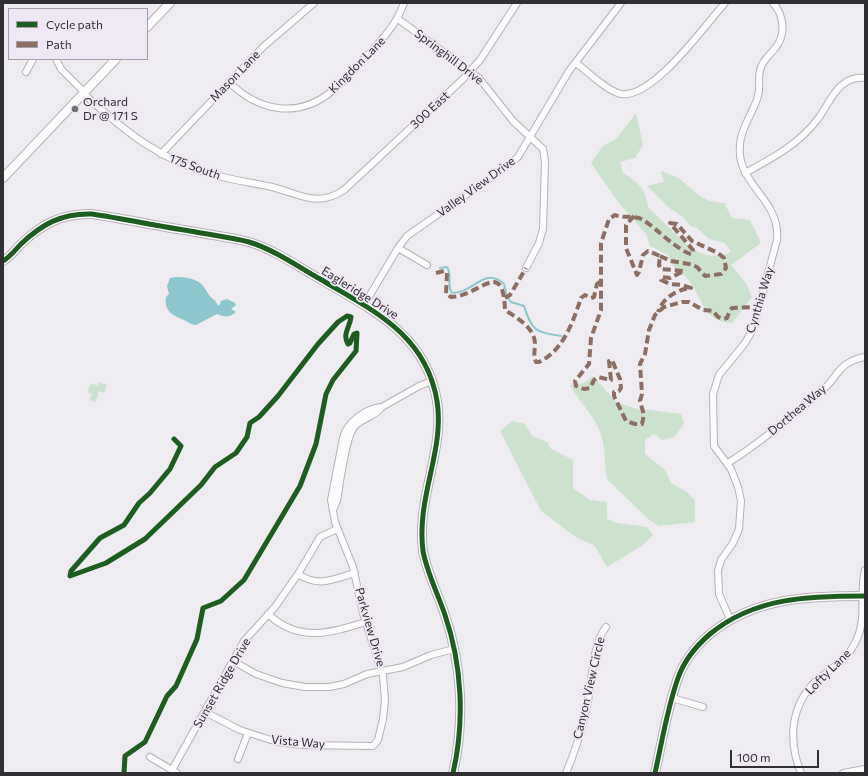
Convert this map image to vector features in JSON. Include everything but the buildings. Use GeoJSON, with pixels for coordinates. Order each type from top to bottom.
{"type":"FeatureCollection","features":[{"type":"Feature","properties":{"kind":"main road"},"geometry":{"type":"LineString","coordinates":[[148,26],[170,3]]}},
{"type":"Feature","properties":{"kind":"main road"},"geometry":{"type":"LineString","coordinates":[[3,178],[115,60]]}},
{"type":"Feature","properties":{"kind":"main road","name":"Eagleridge Drive"},"geometry":{"type":"LineString","coordinates":[[3,261],[9,258],[14,250],[45,224],[66,216],[92,214],[239,240],[260,246],[281,256],[392,323],[408,338],[422,358],[432,381],[438,403],[438,427],[423,505],[421,524],[422,542],[427,569],[445,616],[454,649],[459,683],[460,721],[453,773]]}},
{"type":"Feature","properties":{"kind":"main road","name":"Eagleridge Drive"},"geometry":{"type":"LineString","coordinates":[[3,254],[14,250]]}},
{"type":"Feature","properties":{"kind":"main road"},"geometry":{"type":"LineString","coordinates":[[655,773],[672,698],[682,669],[695,649],[705,639],[730,619],[757,607],[792,598],[864,596]]}},
{"type":"Feature","properties":{"kind":"street","name":"Mason Lane"},"geometry":{"type":"LineString","coordinates":[[161,154],[263,47],[314,3]]}},
{"type":"Feature","properties":{"kind":"street","name":"Kingdon Lane"},"geometry":{"type":"LineString","coordinates":[[229,82],[243,95],[264,105],[290,108],[311,103],[323,98],[337,87],[383,39],[398,18],[404,3]]}},
{"type":"Feature","properties":{"kind":"street","name":"300 East"},"geometry":{"type":"LineString","coordinates":[[325,199],[338,194],[350,185],[462,80],[470,71],[517,3]]}},
{"type":"Feature","properties":{"kind":"street","name":"Valley View Drive"},"geometry":{"type":"LineString","coordinates":[[364,305],[398,248],[412,232],[514,160],[531,137],[564,80],[621,3]]}},
{"type":"Feature","properties":{"kind":"street"},"geometry":{"type":"LineString","coordinates":[[576,63],[612,90],[621,94],[636,92],[676,60],[725,3]]}},
{"type":"Feature","properties":{"kind":"street","name":"Cynthia Way"},"geometry":{"type":"LineString","coordinates":[[730,619],[718,589],[718,571],[721,560],[737,534],[742,509],[738,487],[728,463],[716,449],[713,441],[714,390],[722,371],[745,343],[753,329],[777,235],[775,216],[771,207],[752,185],[745,173],[740,156],[741,135],[759,95],[758,77],[761,66],[778,45],[782,32],[782,18],[773,3]]}},
{"type":"Feature","properties":{"kind":"street","name":"Springhill Drive"},"geometry":{"type":"LineString","coordinates":[[398,18],[486,84],[513,121],[531,137],[544,152],[544,222],[539,243],[526,268]]}},
{"type":"Feature","properties":{"kind":"street"},"geometry":{"type":"LineString","coordinates":[[26,72],[32,60]]}},
{"type":"Feature","properties":{"kind":"street","name":"175 South"},"geometry":{"type":"LineString","coordinates":[[56,60],[61,69],[119,126],[161,154],[191,168],[218,176],[278,188],[303,198],[325,199]]}},
{"type":"Feature","properties":{"kind":"street"},"geometry":{"type":"LineString","coordinates":[[745,173],[782,153],[801,138],[817,121],[836,91],[844,83],[856,78],[865,78]]}},
{"type":"Feature","properties":{"kind":"street"},"geometry":{"type":"LineString","coordinates":[[398,248],[427,265]]}},
{"type":"Feature","properties":{"kind":"street","name":"Dorthea Way"},"geometry":{"type":"LineString","coordinates":[[728,463],[759,441],[828,385],[845,365],[854,360],[865,357]]}},
{"type":"Feature","properties":{"kind":"street","name":"Parkview Drive"},"geometry":{"type":"LineString","coordinates":[[373,746],[379,736],[384,713],[385,694],[382,671],[366,622],[355,573],[337,529],[332,500],[345,432],[356,419],[375,408],[382,407],[418,386],[432,381]]}},
{"type":"Feature","properties":{"kind":"street","name":"Sunset Ridge Drive"},"geometry":{"type":"LineString","coordinates":[[174,771],[244,641],[268,614],[298,574],[320,537],[337,529]]}},
{"type":"Feature","properties":{"kind":"street","name":"Lofty Lane"},"geometry":{"type":"LineString","coordinates":[[801,773],[793,745],[793,730],[796,711],[812,686],[837,667],[853,647],[860,629],[865,570]]}},
{"type":"Feature","properties":{"kind":"street"},"geometry":{"type":"LineString","coordinates":[[298,574],[310,581],[321,582],[355,573]]}},
{"type":"Feature","properties":{"kind":"street"},"geometry":{"type":"LineString","coordinates":[[268,614],[281,625],[302,633],[334,631],[366,622]]}},
{"type":"Feature","properties":{"kind":"street","name":"Canyon View Circle"},"geometry":{"type":"LineString","coordinates":[[566,773],[576,746],[587,707],[597,644],[606,627]]}},
{"type":"Feature","properties":{"kind":"street"},"geometry":{"type":"LineString","coordinates":[[233,661],[272,681],[314,688],[338,686],[362,676],[403,667],[430,655],[454,649]]}},
{"type":"Feature","properties":{"kind":"street"},"geometry":{"type":"LineString","coordinates":[[672,698],[703,707]]}},
{"type":"Feature","properties":{"kind":"street","name":"Vista Way"},"geometry":{"type":"LineString","coordinates":[[205,712],[248,734],[291,744],[373,746]]}},
{"type":"Feature","properties":{"kind":"street"},"geometry":{"type":"LineString","coordinates":[[238,759],[248,734]]}},
{"type":"Feature","properties":{"kind":"street"},"geometry":{"type":"LineString","coordinates":[[150,757],[174,771]]}},
{"type":"Feature","properties":{"kind":"street"},"geometry":{"type":"LineString","coordinates":[[843,773],[865,769]]}},
{"type":"Feature","properties":{"kind":"green space"},"geometry":{"type":"Polygon","coordinates":[[[636,113],[643,145],[635,158],[620,162],[623,173],[633,179],[643,191],[646,196],[648,207],[687,245],[700,253],[714,256],[731,252],[725,243],[709,239],[697,228],[690,226],[684,218],[668,207],[647,186],[664,182],[661,171],[678,178],[704,198],[724,203],[732,218],[750,220],[761,243],[731,265],[746,283],[752,297],[732,323],[723,322],[710,315],[688,279],[675,268],[668,255],[650,246],[646,234],[618,202],[591,163],[602,147],[617,138],[636,113]]]}},
{"type":"Feature","properties":{"kind":"green space"},"geometry":{"type":"Polygon","coordinates":[[[593,376],[616,402],[633,408],[681,414],[684,424],[674,437],[662,440],[654,434],[645,440],[645,454],[665,470],[671,483],[687,492],[695,500],[695,522],[659,526],[648,519],[607,479],[604,446],[601,433],[595,421],[570,385],[584,383],[593,376]]]}},
{"type":"Feature","properties":{"kind":"green space"},"geometry":{"type":"Polygon","coordinates":[[[99,382],[107,385],[104,393],[99,391],[96,402],[89,400],[92,394],[87,392],[91,383],[98,386],[99,382]]]}},
{"type":"Feature","properties":{"kind":"green space"},"geometry":{"type":"Polygon","coordinates":[[[512,421],[525,424],[532,436],[547,442],[551,449],[573,460],[573,488],[590,500],[607,502],[607,519],[617,523],[647,527],[653,535],[643,545],[607,567],[594,545],[577,538],[541,511],[500,431],[512,421]]]}},
{"type":"Feature","properties":{"kind":"water"},"geometry":{"type":"Polygon","coordinates":[[[175,277],[195,280],[204,287],[219,306],[221,301],[227,299],[235,303],[236,305],[231,309],[236,312],[226,316],[217,314],[196,325],[176,316],[170,312],[166,306],[166,297],[169,294],[167,286],[170,278],[175,277]]]}},
{"type":"Feature","properties":{"kind":"waterway"},"geometry":{"type":"LineString","coordinates":[[440,268],[447,267],[449,270],[450,290],[452,293],[460,292],[485,279],[497,279],[504,284],[507,297],[511,302],[524,306],[532,325],[536,329],[545,333],[561,336]]}},
{"type":"Feature","properties":{"kind":"marked path"},"geometry":{"type":"LineString","coordinates":[[660,256],[671,261],[697,267],[705,276],[721,274],[726,268],[724,258],[718,253],[692,241],[677,224],[670,223],[693,250],[692,254],[682,250],[641,219],[615,215],[609,219],[601,243],[601,310],[591,338],[589,364],[575,381],[576,386],[584,389],[590,388],[594,380],[598,377],[611,380],[609,361],[612,360],[620,379],[621,388],[619,391],[614,392],[614,396],[626,421],[635,424],[642,424],[644,415],[640,401],[642,394],[640,364],[645,354],[649,330],[655,315],[664,307],[682,302],[689,302],[703,310],[713,311],[718,317],[724,319],[727,318],[732,308],[753,307]]}},
{"type":"Feature","properties":{"kind":"marked path"},"geometry":{"type":"LineString","coordinates":[[634,216],[626,225],[626,248],[637,275],[643,255],[648,251],[660,256],[659,265],[661,269],[684,271],[670,278],[662,277],[661,280],[670,284],[682,285],[691,288],[672,294],[665,300],[658,312]]}},
{"type":"Feature","properties":{"kind":"marked path"},"geometry":{"type":"LineString","coordinates":[[505,298],[510,295],[526,268]]}},
{"type":"Feature","properties":{"kind":"marked path"},"geometry":{"type":"LineString","coordinates":[[436,273],[444,271],[447,273],[446,294],[451,297],[461,295],[488,283],[494,282],[500,285],[505,310],[515,316],[532,332],[535,343],[534,355],[536,362],[539,362],[555,351],[571,326],[581,298],[585,295],[591,298],[594,297],[597,284],[600,282]]}},
{"type":"Feature","properties":{"kind":"cycle path"},"geometry":{"type":"LineString","coordinates":[[3,261],[29,237],[45,225],[71,215],[81,214],[92,214],[235,239],[259,245],[277,254],[359,302],[394,326],[409,341],[421,358],[431,378],[437,401],[437,438],[426,493],[422,531],[425,559],[451,634],[458,673],[460,713],[457,753],[453,773]]}},
{"type":"Feature","properties":{"kind":"cycle path"},"geometry":{"type":"LineString","coordinates":[[124,773],[125,756],[145,742],[167,696],[176,686],[197,639],[203,608],[221,601],[244,580],[300,486],[316,444],[326,394],[333,380],[356,351],[357,333],[354,334],[350,343],[348,344],[346,340],[351,317],[347,316],[338,322],[318,344],[278,396],[259,417],[250,423],[247,437],[236,453],[215,467],[201,485],[145,539],[106,563],[70,576],[71,571],[100,538],[124,525],[139,503],[150,493],[170,469],[181,446],[174,439]]}},
{"type":"Feature","properties":{"kind":"cycle path"},"geometry":{"type":"LineString","coordinates":[[655,773],[668,714],[678,678],[691,654],[710,634],[745,612],[783,601],[803,598],[865,596]]}},
{"type":"Feature","properties":{"kind":"place","name":"Orchard Dr @ 171 S"},"geometry":{"type":"Point","coordinates":[75,109]}}]}
